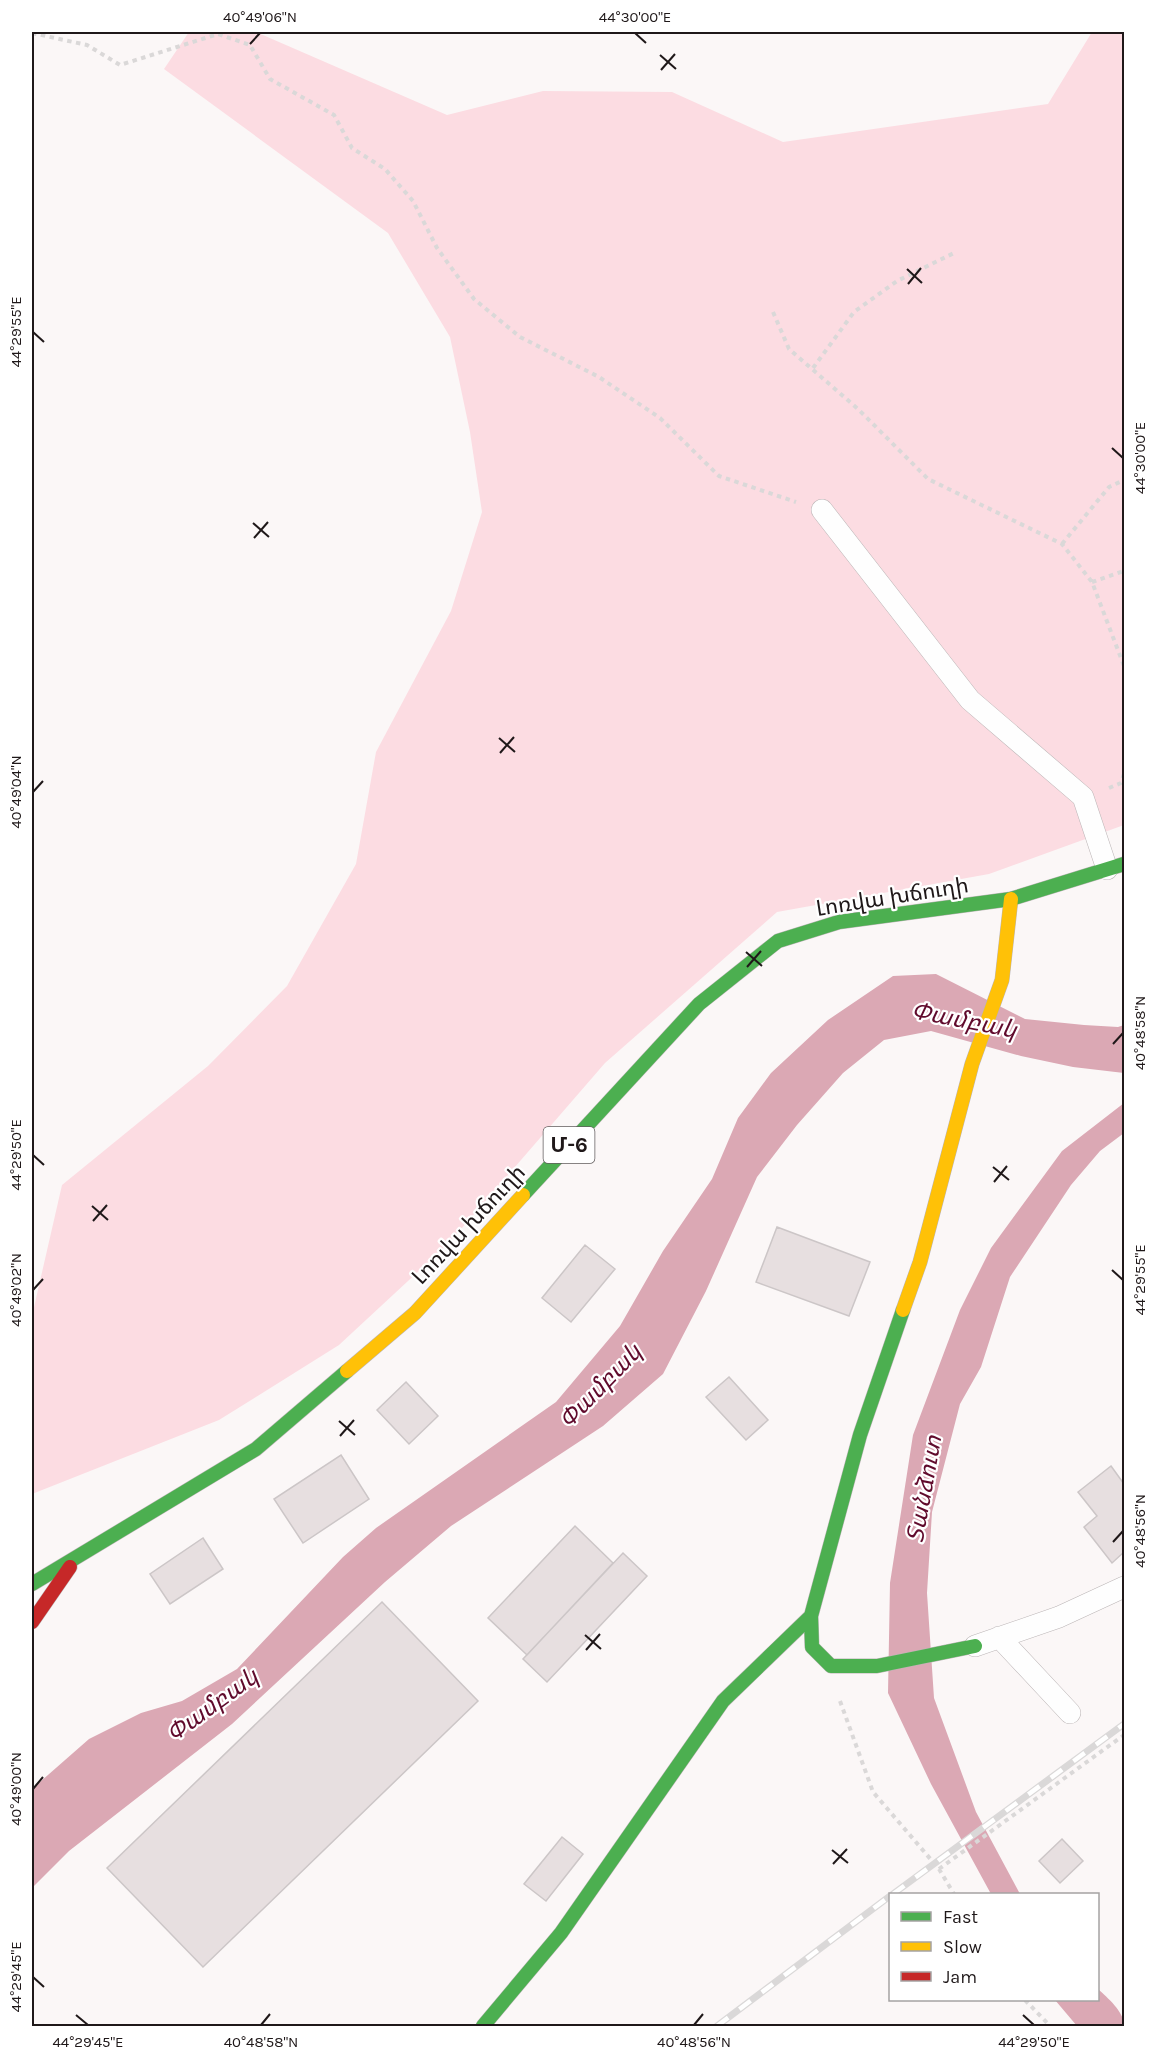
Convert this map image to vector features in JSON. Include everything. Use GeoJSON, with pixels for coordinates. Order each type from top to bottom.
{"type":"FeatureCollection","features":[{"type":"Feature","properties":{"kind":"main road","name":"Լոռվա խճուղի"},"geometry":{"type":"LineString","coordinates":[[74,1560],[256,1449],[415,1313],[699,1004],[778,941],[839,922],[1011,899],[1116,866]]}},
{"type":"Feature","properties":{"kind":"main road"},"geometry":{"type":"LineString","coordinates":[[975,1646],[877,1666],[831,1666],[812,1647],[811,1616],[860,1436],[920,1262],[972,1064],[1002,980],[1011,899]]}},
{"type":"Feature","properties":{"kind":"main road","name":"Մ-6"},"geometry":{"type":"LineString","coordinates":[[32,1584],[74,1560]]}},
{"type":"Feature","properties":{"kind":"main road","name":"Մ-6"},"geometry":{"type":"LineString","coordinates":[[32,1622],[74,1560]]}},
{"type":"Feature","properties":{"kind":"main road"},"geometry":{"type":"LineString","coordinates":[[483,2026],[561,1933],[723,1701],[811,1616]]}},
{"type":"Feature","properties":{"kind":"lane"},"geometry":{"type":"LineString","coordinates":[[822,510],[970,700],[1083,798],[1116,866]]}},
{"type":"Feature","properties":{"kind":"lane"},"geometry":{"type":"LineString","coordinates":[[975,1646],[1059,1617],[1125,1587]]}},
{"type":"Feature","properties":{"kind":"lane"},"geometry":{"type":"LineString","coordinates":[[999,1637],[1070,1713]]}},
{"type":"Feature","properties":{"kind":"path"},"geometry":{"type":"LineString","coordinates":[[32,33],[87,45],[120,65],[218,34],[250,45],[270,79],[334,115],[352,148],[385,169],[413,201],[437,248],[474,299],[520,337],[599,377],[660,418],[718,476],[822,510]]}},
{"type":"Feature","properties":{"kind":"path"},"geometry":{"type":"LineString","coordinates":[[813,368],[854,312],[897,281],[956,252]]}},
{"type":"Feature","properties":{"kind":"path"},"geometry":{"type":"LineString","coordinates":[[773,312],[789,349],[813,368],[927,479],[1062,544],[1092,582],[1125,666]]}},
{"type":"Feature","properties":{"kind":"path"},"geometry":{"type":"LineString","coordinates":[[1062,544],[1109,487],[1125,480]]}},
{"type":"Feature","properties":{"kind":"path"},"geometry":{"type":"LineString","coordinates":[[1092,582],[1125,571]]}},
{"type":"Feature","properties":{"kind":"path"},"geometry":{"type":"LineString","coordinates":[[831,1666],[844,1717],[873,1792],[939,1869],[953,1893]]}},
{"type":"Feature","properties":{"kind":"path"},"geometry":{"type":"LineString","coordinates":[[939,1869],[1125,1735]]}},
{"type":"Feature","properties":{"kind":"path"},"geometry":{"type":"LineString","coordinates":[[1026,2001],[1050,2026]]}},
{"type":"Feature","properties":{"kind":"shaded area"},"geometry":{"type":"Polygon","coordinates":[[[189,32],[256,32],[447,115],[543,91],[672,92],[783,142],[1048,104],[1092,32],[1124,32],[1124,825],[989,874],[777,912],[605,1063],[449,1243],[339,1345],[219,1420],[32,1494],[32,1316],[62,1185],[208,1066],[287,986],[356,864],[376,752],[451,611],[482,512],[470,432],[450,337],[388,233],[164,69],[189,32]]]}},
{"type":"Feature","properties":{"kind":"water","name":"Փամբակ"},"geometry":{"type":"Polygon","coordinates":[[[936,974],[1025,1019],[1084,1025],[1118,1027],[1124,1025],[1124,1073],[1073,1067],[1021,1056],[931,1031],[884,1040],[843,1073],[797,1125],[757,1177],[706,1291],[663,1374],[603,1426],[451,1526],[385,1582],[232,1724],[69,1851],[32,1888],[32,1789],[89,1739],[141,1713],[182,1701],[237,1669],[343,1557],[376,1528],[556,1402],[620,1326],[663,1251],[712,1179],[738,1118],[771,1073],[828,1020],[893,976],[936,974]]]}},
{"type":"Feature","properties":{"kind":"water","name":"Տանձուտ"},"geometry":{"type":"Polygon","coordinates":[[[1124,1103],[1124,1133],[1100,1151],[1071,1185],[1010,1277],[981,1367],[960,1404],[932,1512],[927,1593],[934,1698],[976,1812],[1019,1893],[990,1893],[931,1784],[888,1693],[890,1583],[913,1435],[960,1310],[991,1248],[1062,1151],[1124,1103]]]}},
{"type":"Feature","properties":{"kind":"water"},"geometry":{"type":"Polygon","coordinates":[[[1099,1990],[1111,2001],[1124,2021],[1124,2026],[1077,2026],[1056,2001],[1099,2001],[1099,1990]]]}},
{"type":"Feature","properties":{"kind":"building"},"geometry":{"type":"Polygon","coordinates":[[[777,1227],[870,1262],[849,1316],[756,1282],[777,1227]]]}},
{"type":"Feature","properties":{"kind":"building"},"geometry":{"type":"Polygon","coordinates":[[[585,1245],[615,1269],[571,1322],[542,1298],[585,1245]]]}},
{"type":"Feature","properties":{"kind":"building"},"geometry":{"type":"Polygon","coordinates":[[[729,1377],[768,1420],[746,1440],[706,1397],[729,1377]]]}},
{"type":"Feature","properties":{"kind":"building"},"geometry":{"type":"Polygon","coordinates":[[[406,1382],[438,1416],[409,1444],[377,1410],[406,1382]]]}},
{"type":"Feature","properties":{"kind":"building"},"geometry":{"type":"Polygon","coordinates":[[[341,1455],[369,1499],[303,1543],[274,1499],[341,1455]]]}},
{"type":"Feature","properties":{"kind":"building"},"geometry":{"type":"Polygon","coordinates":[[[1111,1466],[1124,1484],[1124,1552],[1112,1563],[1084,1527],[1097,1516],[1078,1492],[1111,1466]]]}},
{"type":"Feature","properties":{"kind":"building"},"geometry":{"type":"Polygon","coordinates":[[[575,1526],[613,1563],[527,1655],[488,1618],[575,1526]]]}},
{"type":"Feature","properties":{"kind":"building"},"geometry":{"type":"Polygon","coordinates":[[[203,1538],[223,1569],[170,1604],[150,1574],[203,1538]]]}},
{"type":"Feature","properties":{"kind":"building"},"geometry":{"type":"Polygon","coordinates":[[[623,1553],[647,1576],[547,1682],[523,1659],[623,1553]]]}},
{"type":"Feature","properties":{"kind":"building"},"geometry":{"type":"Polygon","coordinates":[[[382,1602],[478,1701],[203,1967],[107,1868],[382,1602]]]}},
{"type":"Feature","properties":{"kind":"building"},"geometry":{"type":"Polygon","coordinates":[[[562,1837],[583,1854],[546,1901],[524,1884],[562,1837]]]}},
{"type":"Feature","properties":{"kind":"building"},"geometry":{"type":"Polygon","coordinates":[[[1062,1839],[1083,1861],[1060,1883],[1039,1861],[1062,1839]]]}},
{"type":"Feature","properties":{"kind":"railway"},"geometry":{"type":"LineString","coordinates":[[894,1893],[1124,1724]]}},
{"type":"Feature","properties":{"kind":"railway"},"geometry":{"type":"LineString","coordinates":[[717,2026],[889,1897]]}},
{"type":"Feature","properties":{"kind":"traffic: fast"},"geometry":{"type":"LineString","coordinates":[[523,1195],[699,1004],[778,941],[839,922],[1011,899],[1124,864]]}},
{"type":"Feature","properties":{"kind":"traffic: fast"},"geometry":{"type":"LineString","coordinates":[[903,1310],[860,1435],[811,1616],[812,1647],[831,1666],[877,1666],[975,1646]]}},
{"type":"Feature","properties":{"kind":"traffic: fast"},"geometry":{"type":"LineString","coordinates":[[32,1584],[256,1449],[347,1371]]}},
{"type":"Feature","properties":{"kind":"traffic: fast"},"geometry":{"type":"LineString","coordinates":[[483,2026],[561,1933],[723,1701],[811,1616]]}},
{"type":"Feature","properties":{"kind":"traffic: slow"},"geometry":{"type":"LineString","coordinates":[[903,1310],[920,1262],[972,1064],[1002,980],[1011,899]]}},
{"type":"Feature","properties":{"kind":"traffic: slow"},"geometry":{"type":"LineString","coordinates":[[347,1371],[415,1313],[523,1195]]}},
{"type":"Feature","properties":{"kind":"traffic: jam"},"geometry":{"type":"LineString","coordinates":[[32,1622],[70,1567]]}}]}
